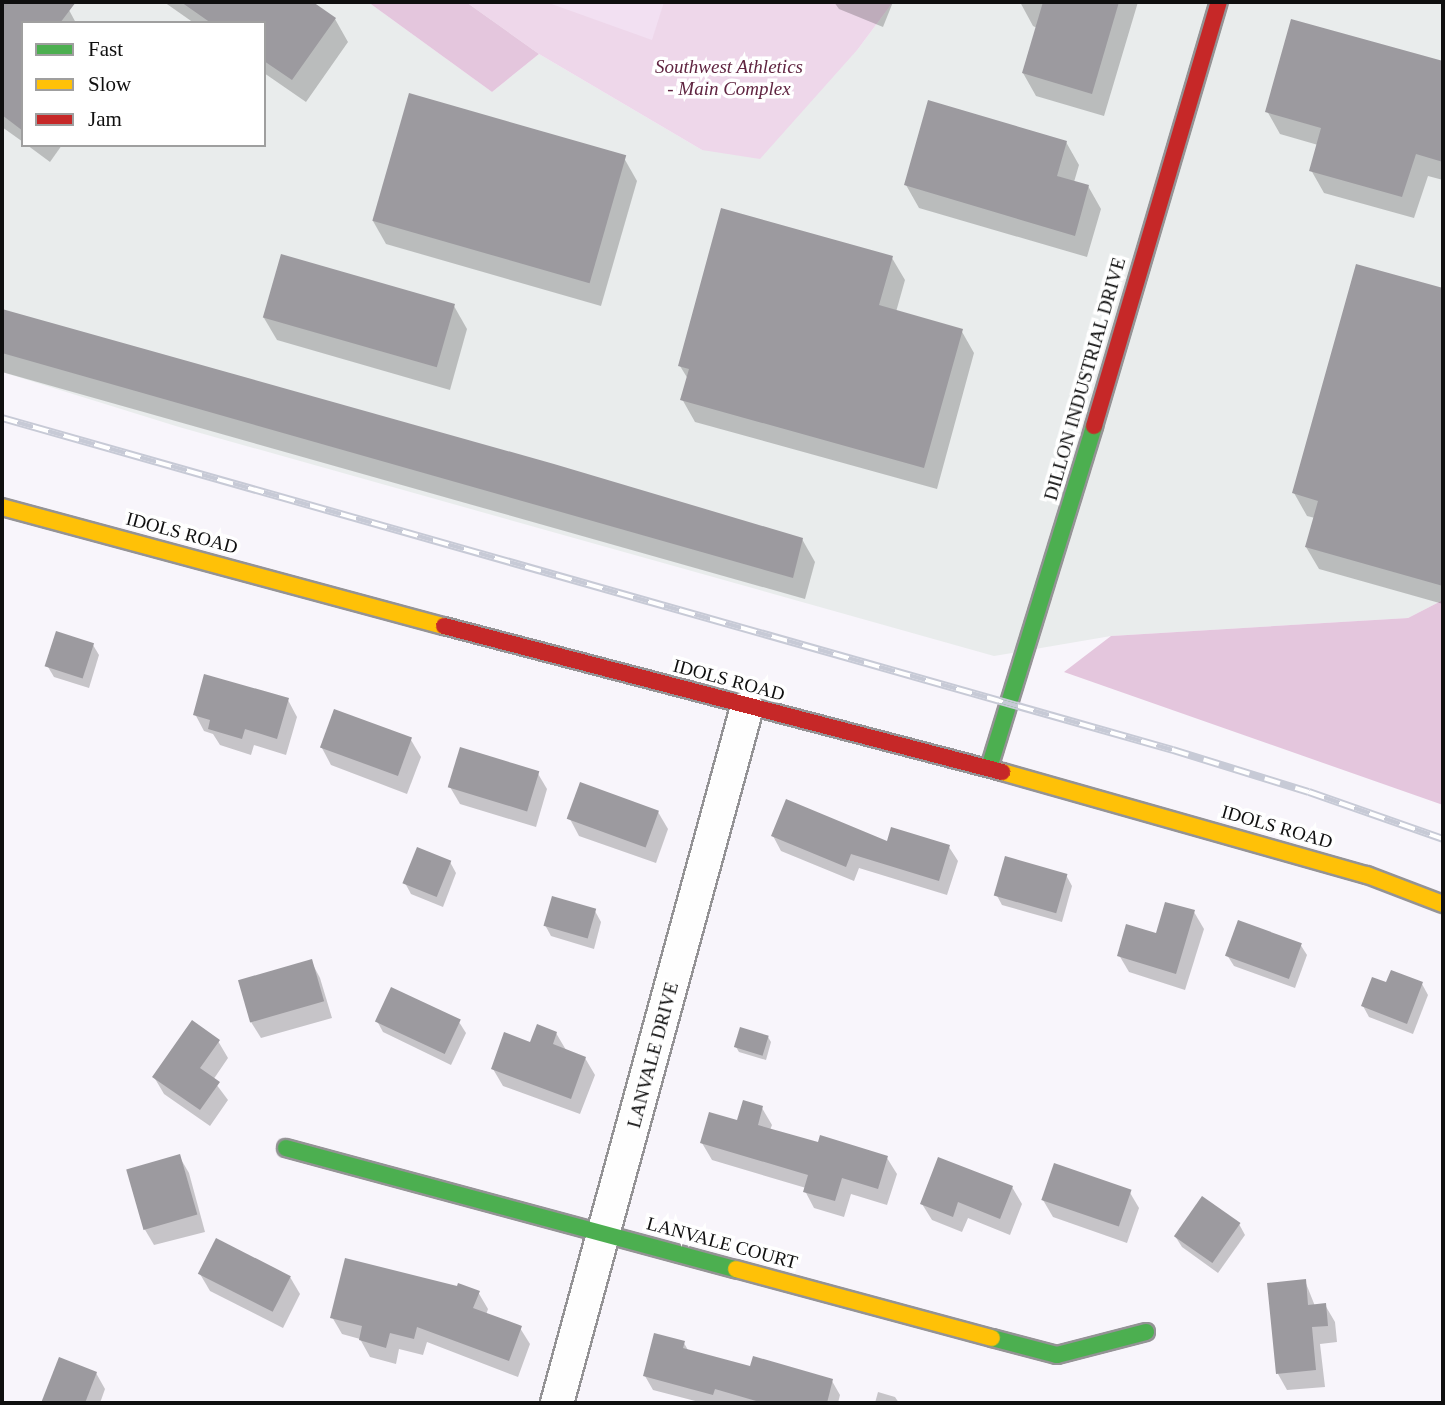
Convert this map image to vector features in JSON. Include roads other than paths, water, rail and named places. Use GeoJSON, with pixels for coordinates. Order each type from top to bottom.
{"type":"FeatureCollection","features":[{"type":"Feature","properties":{"kind":"street","name":"DILLON INDUSTRIAL DRIVE"},"geometry":{"type":"LineString","coordinates":[[989,768],[1050,578],[1219,2]]}},
{"type":"Feature","properties":{"kind":"street","name":"IDOLS ROAD"},"geometry":{"type":"LineString","coordinates":[[2,507],[747,707],[989,768],[1367,875],[1443,904]]}},
{"type":"Feature","properties":{"kind":"street","name":"LANVALE DRIVE"},"geometry":{"type":"LineString","coordinates":[[557,1403],[747,707]]}},
{"type":"Feature","properties":{"kind":"street","name":"LANVALE COURT"},"geometry":{"type":"LineString","coordinates":[[286,1148],[1056,1355],[1146,1332]]}},
{"type":"Feature","properties":{"kind":"railway"},"geometry":{"type":"LineString","coordinates":[[2,418],[1173,750],[1309,792],[1443,839]]}},
{"type":"Feature","properties":{"kind":"park label","name":"Southwest Athletics - Main Complex"},"geometry":{"type":"Point","coordinates":[729,78]}}]}
